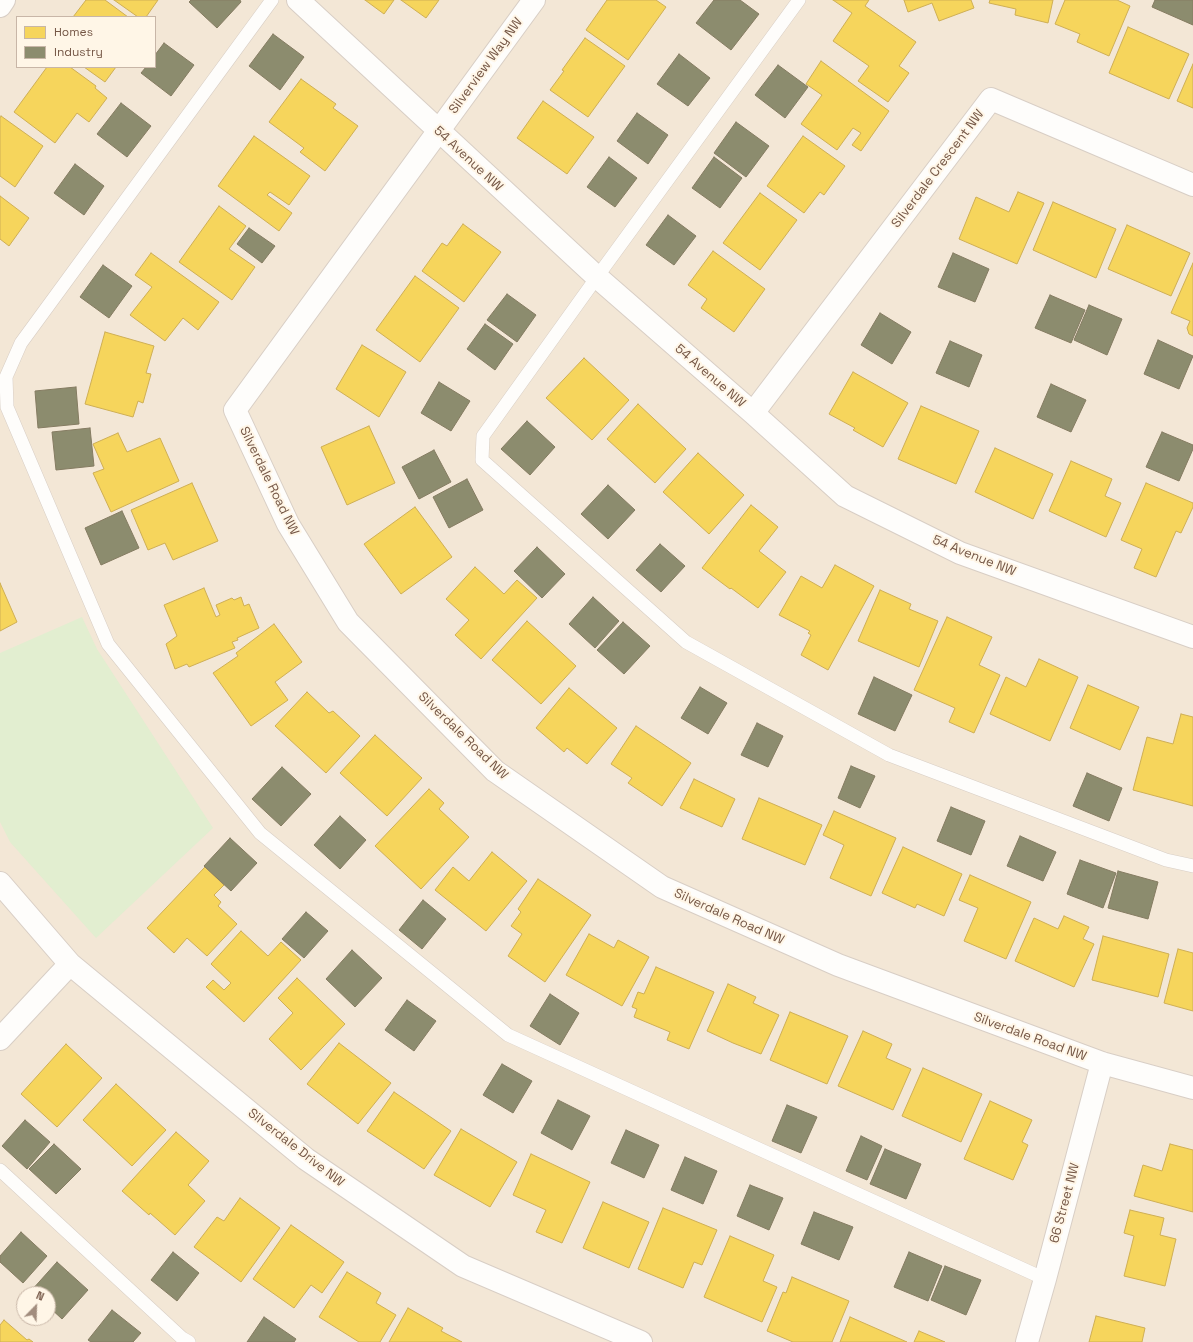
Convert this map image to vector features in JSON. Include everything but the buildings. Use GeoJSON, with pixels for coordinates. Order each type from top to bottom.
{"type":"FeatureCollection","features":[{"type":"Feature","properties":{"kind":"street"},"geometry":{"type":"LineString","coordinates":[[0,6],[4,0]]}},
{"type":"Feature","properties":{"kind":"street","name":"54 Avenue NW"},"geometry":{"type":"LineString","coordinates":[[298,0],[597,277],[753,413],[845,496],[960,553],[1193,637]]}},
{"type":"Feature","properties":{"kind":"street","name":"Silverview Way NW"},"geometry":{"type":"LineString","coordinates":[[439,132],[534,0]]}},
{"type":"Feature","properties":{"kind":"street","name":"Silverdale Crescent NW"},"geometry":{"type":"LineString","coordinates":[[753,413],[991,99],[1193,185]]}},
{"type":"Feature","properties":{"kind":"street","name":"Silverdale Road NW"},"geometry":{"type":"LineString","coordinates":[[439,132],[236,410],[288,524],[348,622],[495,771],[662,887],[838,965],[1102,1064],[1193,1088]]}},
{"type":"Feature","properties":{"kind":"street","name":"Silverdale Drive NW"},"geometry":{"type":"LineString","coordinates":[[0,883],[70,964],[306,1159],[463,1266],[641,1342]]}},
{"type":"Feature","properties":{"kind":"street"},"geometry":{"type":"LineString","coordinates":[[0,1039],[70,964]]}},
{"type":"Feature","properties":{"kind":"street","name":"66 Street NW"},"geometry":{"type":"LineString","coordinates":[[1027,1342],[1102,1064]]}},
{"type":"Feature","properties":{"kind":"lane"},"geometry":{"type":"LineString","coordinates":[[272,0],[21,343],[6,377],[7,407],[108,644],[260,833],[508,1035],[1045,1279]]}},
{"type":"Feature","properties":{"kind":"lane"},"geometry":{"type":"LineString","coordinates":[[799,0],[483,436],[482,460],[686,642],[889,755],[1166,860],[1193,866]]}},
{"type":"Feature","properties":{"kind":"lane"},"geometry":{"type":"LineString","coordinates":[[0,1170],[182,1338],[189,1342]]}},
{"type":"Feature","properties":{"kind":"shaded area"},"geometry":{"type":"Polygon","coordinates":[[[0,0],[1193,0],[1193,1342],[0,1342],[0,0]]]}},
{"type":"Feature","properties":{"kind":"green space"},"geometry":{"type":"Polygon","coordinates":[[[82,617],[97,649],[213,828],[96,938],[10,842],[0,822],[0,653],[82,617]]]}}]}
